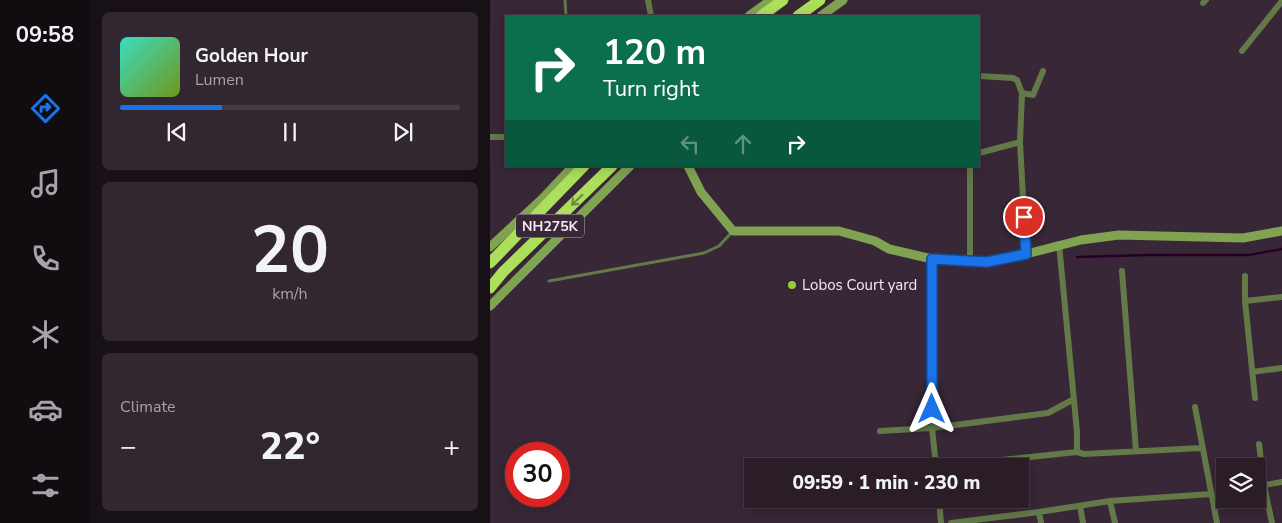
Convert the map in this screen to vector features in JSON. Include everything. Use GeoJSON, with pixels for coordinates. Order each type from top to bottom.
{"type":"FeatureCollection","features":[{"type":"Feature","properties":{"kind":"highway"},"geometry":{"type":"LineString","coordinates":[[762,15],[783,0]]}},
{"type":"Feature","properties":{"kind":"highway"},"geometry":{"type":"LineString","coordinates":[[799,15],[820,0]]}},
{"type":"Feature","properties":{"kind":"highway","name":"NH275K"},"geometry":{"type":"LineString","coordinates":[[490,263],[583,167]]}},
{"type":"Feature","properties":{"kind":"highway","name":"NH275K"},"geometry":{"type":"LineString","coordinates":[[490,288],[503,272],[611,167]]}},
{"type":"Feature","properties":{"kind":"street"},"geometry":{"type":"LineString","coordinates":[[648,0],[651,15]]}},
{"type":"Feature","properties":{"kind":"street"},"geometry":{"type":"LineString","coordinates":[[750,15],[771,0]]}},
{"type":"Feature","properties":{"kind":"street"},"geometry":{"type":"LineString","coordinates":[[823,15],[843,0]]}},
{"type":"Feature","properties":{"kind":"street"},"geometry":{"type":"LineString","coordinates":[[1242,51],[1282,1]]}},
{"type":"Feature","properties":{"kind":"street"},"geometry":{"type":"LineString","coordinates":[[1022,93],[1033,95],[1043,71]]}},
{"type":"Feature","properties":{"kind":"street"},"geometry":{"type":"LineString","coordinates":[[980,76],[1013,78],[1017,80],[1022,93],[1020,142],[1026,254]]}},
{"type":"Feature","properties":{"kind":"street"},"geometry":{"type":"LineString","coordinates":[[490,137],[505,137]]}},
{"type":"Feature","properties":{"kind":"street"},"geometry":{"type":"LineString","coordinates":[[980,153],[1020,142]]}},
{"type":"Feature","properties":{"kind":"street"},"geometry":{"type":"LineString","coordinates":[[490,247],[542,199],[571,167]]}},
{"type":"Feature","properties":{"kind":"street"},"geometry":{"type":"LineString","coordinates":[[490,306],[629,167]]}},
{"type":"Feature","properties":{"kind":"street"},"geometry":{"type":"LineString","coordinates":[[688,167],[701,192],[733,231],[839,230],[875,241],[888,250],[932,259],[987,262],[1026,254],[1059,244],[1118,235],[1243,238],[1282,231]]}},
{"type":"Feature","properties":{"kind":"street"},"geometry":{"type":"LineString","coordinates":[[970,167],[970,262]]}},
{"type":"Feature","properties":{"kind":"street"},"geometry":{"type":"LineString","coordinates":[[1059,244],[1077,432],[1077,452]]}},
{"type":"Feature","properties":{"kind":"street"},"geometry":{"type":"LineString","coordinates":[[932,259],[932,428],[935,458]]}},
{"type":"Feature","properties":{"kind":"street"},"geometry":{"type":"LineString","coordinates":[[1122,271],[1136,451]]}},
{"type":"Feature","properties":{"kind":"street"},"geometry":{"type":"LineString","coordinates":[[1245,276],[1245,301],[1255,398]]}},
{"type":"Feature","properties":{"kind":"street"},"geometry":{"type":"LineString","coordinates":[[1245,301],[1282,297]]}},
{"type":"Feature","properties":{"kind":"street"},"geometry":{"type":"LineString","coordinates":[[1252,372],[1282,368]]}},
{"type":"Feature","properties":{"kind":"street"},"geometry":{"type":"LineString","coordinates":[[880,430],[932,428],[1048,413],[1074,399]]}},
{"type":"Feature","properties":{"kind":"street"},"geometry":{"type":"LineString","coordinates":[[1195,407],[1217,523]]}},
{"type":"Feature","properties":{"kind":"street"},"geometry":{"type":"LineString","coordinates":[[1259,444],[1261,458]]}},
{"type":"Feature","properties":{"kind":"street"},"geometry":{"type":"LineString","coordinates":[[1020,458],[1077,452],[1084,454],[1202,448]]}},
{"type":"Feature","properties":{"kind":"street"},"geometry":{"type":"LineString","coordinates":[[1266,485],[1282,482]]}},
{"type":"Feature","properties":{"kind":"street"},"geometry":{"type":"LineString","coordinates":[[952,523],[1110,501],[1212,494]]}},
{"type":"Feature","properties":{"kind":"street"},"geometry":{"type":"LineString","coordinates":[[1266,494],[1272,523]]}},
{"type":"Feature","properties":{"kind":"street"},"geometry":{"type":"LineString","coordinates":[[1110,501],[1115,523]]}},
{"type":"Feature","properties":{"kind":"street"},"geometry":{"type":"LineString","coordinates":[[1080,506],[1082,523]]}},
{"type":"Feature","properties":{"kind":"street"},"geometry":{"type":"LineString","coordinates":[[940,508],[941,523]]}},
{"type":"Feature","properties":{"kind":"street"},"geometry":{"type":"LineString","coordinates":[[1040,512],[1041,523]]}},
{"type":"Feature","properties":{"kind":"lane"},"geometry":{"type":"LineString","coordinates":[[564,0],[566,15]]}},
{"type":"Feature","properties":{"kind":"lane"},"geometry":{"type":"LineString","coordinates":[[549,281],[704,253],[719,246],[733,231]]}},
{"type":"Feature","properties":{"kind":"waterway"},"geometry":{"type":"LineString","coordinates":[[1077,257],[1249,255],[1282,249]]}},
{"type":"Feature","properties":{"kind":"place","name":"Lobos Court yard"},"geometry":{"type":"Point","coordinates":[792,285]}},
{"type":"Feature","properties":{"kind":"route"},"geometry":{"type":"LineString","coordinates":[[932,409],[932,259],[987,262],[1026,254],[1024,217]]}}]}
